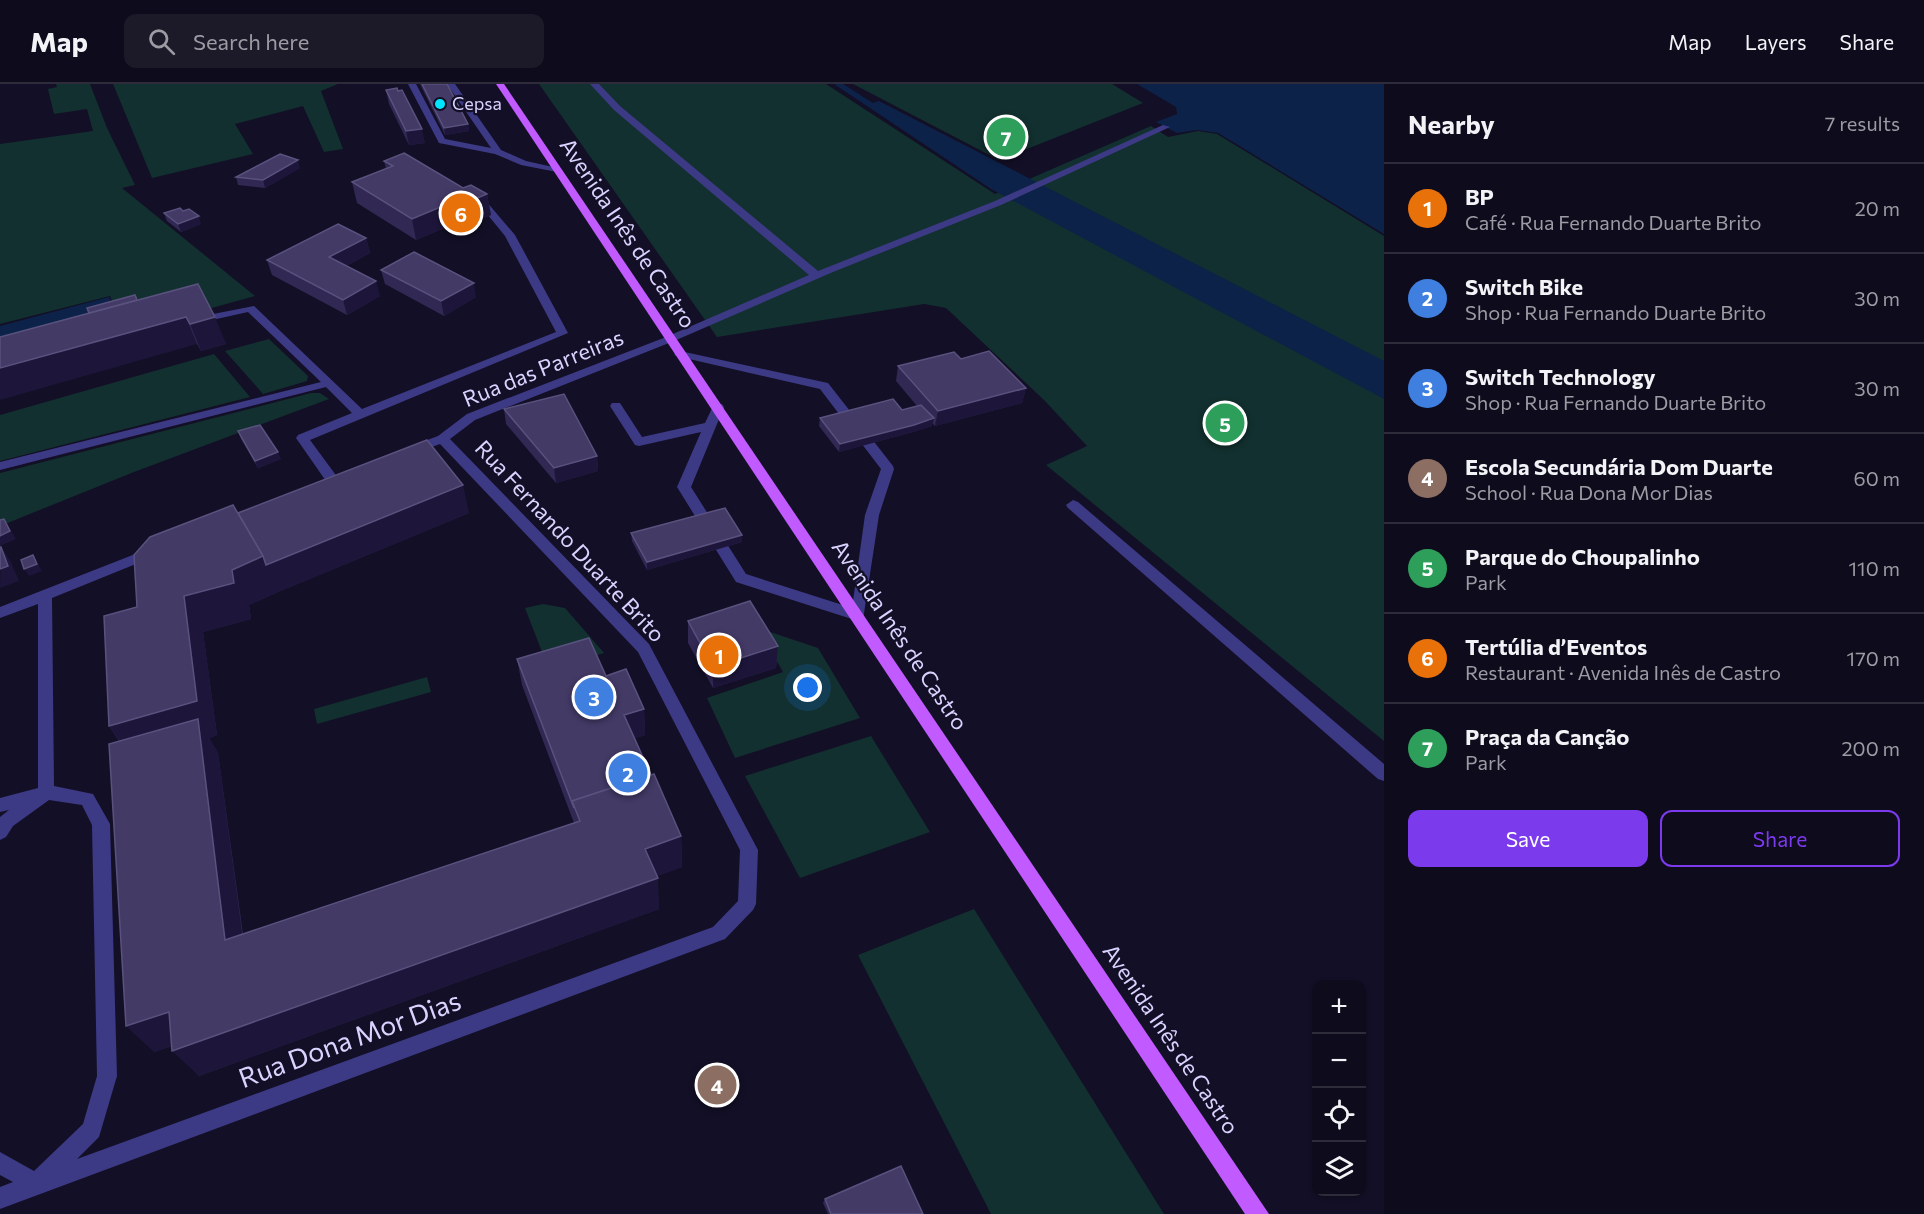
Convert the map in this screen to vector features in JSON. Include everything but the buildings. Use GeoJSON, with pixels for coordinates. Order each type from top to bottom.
{"type":"FeatureCollection","features":[{"type":"Feature","properties":{"kind":"main road","name":"Avenida Inês de Castro"},"geometry":{"type":"LineString","coordinates":[[500,84],[1088,957],[1258,1214]]}},
{"type":"Feature","properties":{"kind":"street"},"geometry":{"type":"LineString","coordinates":[[412,84],[442,141],[498,152],[524,163],[557,169]]}},
{"type":"Feature","properties":{"kind":"street"},"geometry":{"type":"LineString","coordinates":[[451,84],[498,152]]}},
{"type":"Feature","properties":{"kind":"street"},"geometry":{"type":"LineString","coordinates":[[594,84],[617,108],[816,275]]}},
{"type":"Feature","properties":{"kind":"street","name":"Rua das Parreiras"},"geometry":{"type":"LineString","coordinates":[[399,456],[442,439],[471,417],[670,339],[816,275],[1042,184],[1166,127]]}},
{"type":"Feature","properties":{"kind":"street"},"geometry":{"type":"LineString","coordinates":[[333,481],[302,438],[562,333],[510,236],[469,187]]}},
{"type":"Feature","properties":{"kind":"street"},"geometry":{"type":"LineString","coordinates":[[212,317],[250,308],[359,414]]}},
{"type":"Feature","properties":{"kind":"street"},"geometry":{"type":"LineString","coordinates":[[680,354],[824,386],[888,469],[872,515],[858,616],[741,578],[684,487],[718,407]]}},
{"type":"Feature","properties":{"kind":"street"},"geometry":{"type":"LineString","coordinates":[[0,466],[329,383]]}},
{"type":"Feature","properties":{"kind":"street"},"geometry":{"type":"LineString","coordinates":[[616,406],[639,442],[709,426]]}},
{"type":"Feature","properties":{"kind":"street","name":"Rua Fernando Duarte Brito"},"geometry":{"type":"LineString","coordinates":[[442,439],[644,648],[748,850],[747,904],[719,933]]}},
{"type":"Feature","properties":{"kind":"street"},"geometry":{"type":"LineString","coordinates":[[1073,505],[1384,774]]}},
{"type":"Feature","properties":{"kind":"street"},"geometry":{"type":"LineString","coordinates":[[0,613],[167,547]]}},
{"type":"Feature","properties":{"kind":"street"},"geometry":{"type":"LineString","coordinates":[[45,596],[46,792]]}},
{"type":"Feature","properties":{"kind":"street"},"geometry":{"type":"LineString","coordinates":[[0,832],[8,821],[46,792]]}},
{"type":"Feature","properties":{"kind":"street"},"geometry":{"type":"LineString","coordinates":[[0,805],[46,792],[87,799],[101,824],[107,1076],[92,1130],[36,1184],[0,1163]]}},
{"type":"Feature","properties":{"kind":"street","name":"Rua Dona Mor Dias"},"geometry":{"type":"LineString","coordinates":[[0,1198],[719,933]]}},
{"type":"Feature","properties":{"kind":"green space"},"geometry":{"type":"Polygon","coordinates":[[[56,84],[90,84],[107,128],[135,185],[122,188],[255,296],[125,332],[110,296],[0,324],[0,144],[93,131],[87,109],[54,114],[48,89],[57,87],[56,84]]]}},
{"type":"Feature","properties":{"kind":"green space"},"geometry":{"type":"Polygon","coordinates":[[[113,84],[338,84],[321,91],[343,149],[324,152],[303,106],[235,124],[253,154],[152,178],[113,84]]]}},
{"type":"Feature","properties":{"kind":"green space"},"geometry":{"type":"Polygon","coordinates":[[[539,84],[826,84],[995,194],[1151,126],[1168,137],[1198,131],[1217,134],[1384,236],[1384,741],[1046,465],[1087,446],[1044,400],[946,308],[924,304],[717,337],[539,84]]]}},
{"type":"Feature","properties":{"kind":"green space"},"geometry":{"type":"Polygon","coordinates":[[[853,84],[1112,84],[1143,103],[999,160],[853,84]]]}},
{"type":"Feature","properties":{"kind":"green space"},"geometry":{"type":"Polygon","coordinates":[[[269,339],[308,376],[307,381],[263,394],[225,351],[269,339]]]}},
{"type":"Feature","properties":{"kind":"green space"},"geometry":{"type":"Polygon","coordinates":[[[214,354],[250,397],[0,461],[0,415],[214,354]]]}},
{"type":"Feature","properties":{"kind":"green space"},"geometry":{"type":"Polygon","coordinates":[[[311,393],[320,393],[329,399],[134,472],[0,526],[0,473],[311,393]]]}},
{"type":"Feature","properties":{"kind":"green space"},"geometry":{"type":"Polygon","coordinates":[[[543,604],[565,608],[604,653],[549,670],[525,608],[543,604]]]}},
{"type":"Feature","properties":{"kind":"green space"},"geometry":{"type":"Polygon","coordinates":[[[758,628],[818,648],[860,718],[735,758],[707,698],[783,672],[758,628]]]}},
{"type":"Feature","properties":{"kind":"green space"},"geometry":{"type":"Polygon","coordinates":[[[427,677],[431,692],[317,724],[314,709],[427,677]]]}},
{"type":"Feature","properties":{"kind":"green space"},"geometry":{"type":"Polygon","coordinates":[[[871,736],[930,832],[800,878],[745,776],[871,736]]]}},
{"type":"Feature","properties":{"kind":"green space"},"geometry":{"type":"Polygon","coordinates":[[[974,909],[1164,1214],[991,1214],[858,955],[974,909]]]}},
{"type":"Feature","properties":{"kind":"water"},"geometry":{"type":"Polygon","coordinates":[[[834,84],[843,84],[873,103],[879,101],[1384,361],[1384,399],[991,189],[834,84]]]}},
{"type":"Feature","properties":{"kind":"water"},"geometry":{"type":"Polygon","coordinates":[[[1137,84],[1384,84],[1384,234],[1218,133],[1197,130],[1177,133],[1156,122],[1177,114],[1176,107],[1137,84]]]}},
{"type":"Feature","properties":{"kind":"water"},"geometry":{"type":"Polygon","coordinates":[[[109,297],[124,332],[0,367],[0,326],[109,297]]]}},
{"type":"Feature","properties":{"kind":"place","name":"Cepsa"},"geometry":{"type":"Point","coordinates":[440,104]}},
{"type":"Feature","properties":{"kind":"place","name":"Praça da Canção"},"geometry":{"type":"Point","coordinates":[1006,137]}},
{"type":"Feature","properties":{"kind":"place","name":"Tertúlia d’Eventos"},"geometry":{"type":"Point","coordinates":[461,213]}},
{"type":"Feature","properties":{"kind":"place","name":"Parque do Choupalinho"},"geometry":{"type":"Point","coordinates":[1225,423]}},
{"type":"Feature","properties":{"kind":"place","name":"BP"},"geometry":{"type":"Point","coordinates":[719,655]}},
{"type":"Feature","properties":{"kind":"place","name":"Switch Technology"},"geometry":{"type":"Point","coordinates":[594,697]}},
{"type":"Feature","properties":{"kind":"place","name":"Switch Bike"},"geometry":{"type":"Point","coordinates":[628,773]}},
{"type":"Feature","properties":{"kind":"place","name":"Escola Secundária Dom Duarte"},"geometry":{"type":"Point","coordinates":[717,1085]}}]}
